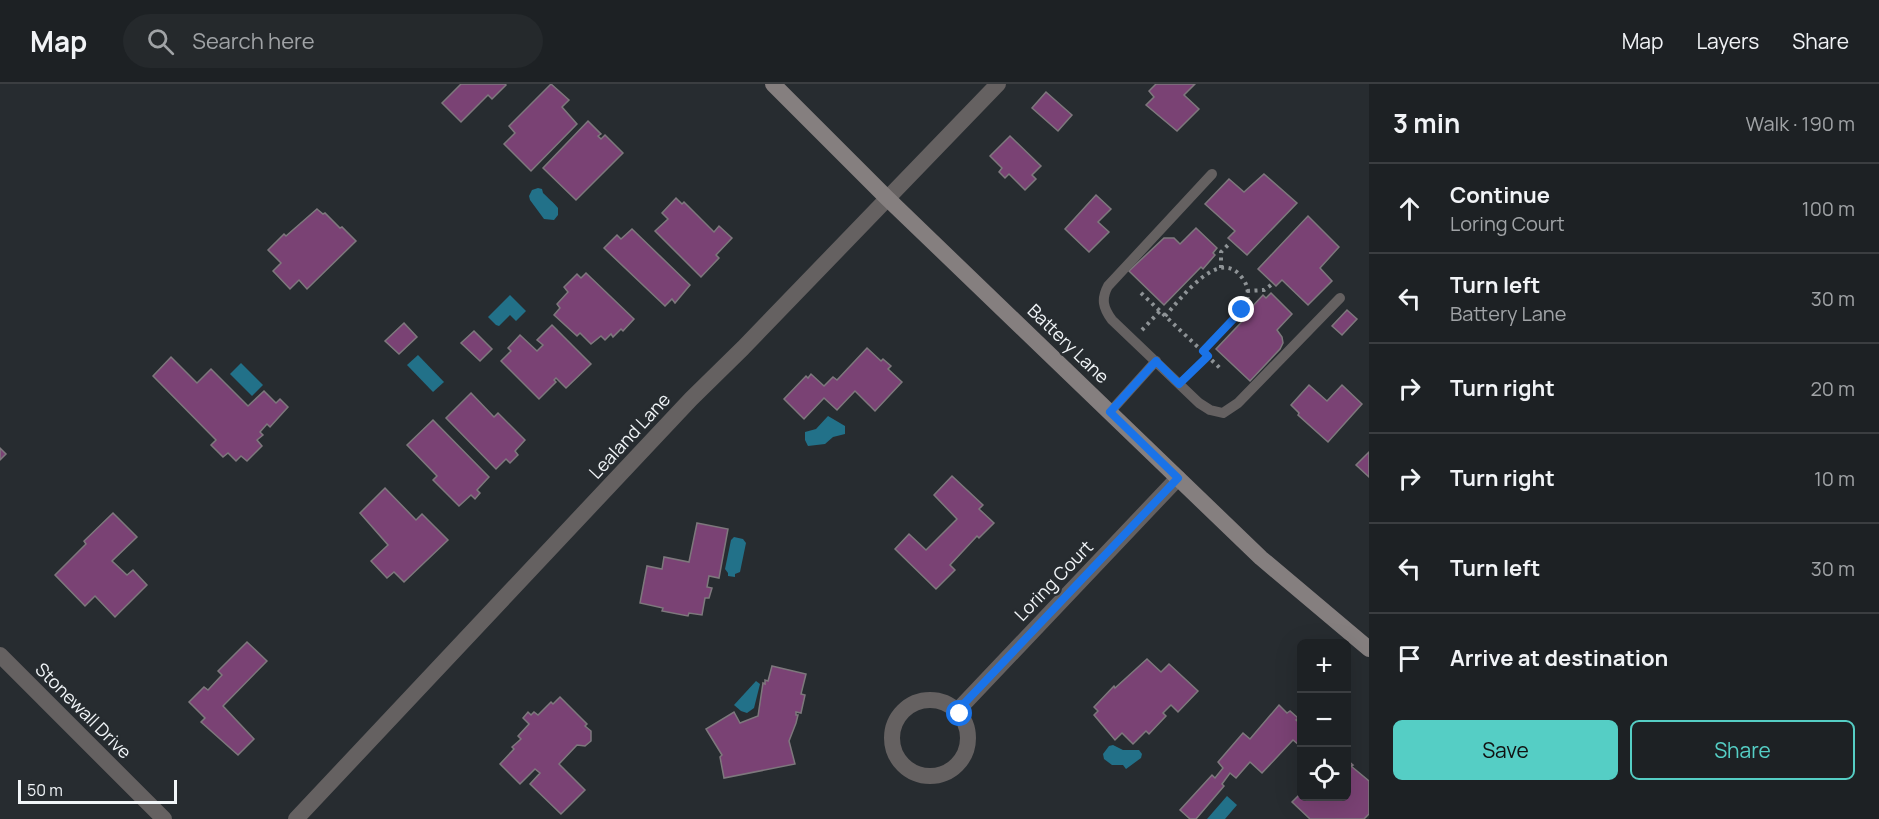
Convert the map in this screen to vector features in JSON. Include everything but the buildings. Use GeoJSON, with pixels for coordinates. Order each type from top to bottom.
{"type":"FeatureCollection","features":[{"type":"Feature","properties":{"kind":"main road","name":"Battery Lane"},"geometry":{"type":"LineString","coordinates":[[772,84],[887,198],[1261,558],[1369,649]]}},
{"type":"Feature","properties":{"kind":"street","name":"Lealand Lane"},"geometry":{"type":"LineString","coordinates":[[296,819],[691,399],[998,84]]}},
{"type":"Feature","properties":{"kind":"street","name":"Loring Court"},"geometry":{"type":"LineString","coordinates":[[957,711],[1178,478]]}},
{"type":"Feature","properties":{"kind":"street","name":"Stonewall Drive"},"geometry":{"type":"LineString","coordinates":[[0,655],[164,819]]}},
{"type":"Feature","properties":{"kind":"street"},"geometry":{"type":"LineString","coordinates":[[932,700],[944,703],[957,711],[965,723],[968,741],[965,753],[956,765],[942,774],[926,775],[902,764],[895,753],[892,736],[895,723],[905,709],[915,703],[932,700]]}},
{"type":"Feature","properties":{"kind":"lane"},"geometry":{"type":"LineString","coordinates":[[1212,174],[1114,278],[1104,294],[1103,306],[1108,315],[1179,384],[1210,410],[1223,413],[1229,410],[1340,298]]}},
{"type":"Feature","properties":{"kind":"lane"},"geometry":{"type":"LineString","coordinates":[[1110,412],[1156,361]]}},
{"type":"Feature","properties":{"kind":"path"},"geometry":{"type":"LineString","coordinates":[[1221,268],[1221,252],[1229,244]]}},
{"type":"Feature","properties":{"kind":"path"},"geometry":{"type":"LineString","coordinates":[[1165,316],[1205,274],[1221,268],[1232,270],[1240,275],[1245,282],[1247,302],[1203,351]]}},
{"type":"Feature","properties":{"kind":"path"},"geometry":{"type":"LineString","coordinates":[[1247,291],[1264,290],[1271,285]]}},
{"type":"Feature","properties":{"kind":"path"},"geometry":{"type":"LineString","coordinates":[[1141,293],[1222,370]]}},
{"type":"Feature","properties":{"kind":"path"},"geometry":{"type":"LineString","coordinates":[[1133,339],[1160,311]]}},
{"type":"Feature","properties":{"kind":"path"},"geometry":{"type":"LineString","coordinates":[[1179,384],[1208,356]]}},
{"type":"Feature","properties":{"kind":"water"},"geometry":{"type":"Polygon","coordinates":[[[542,189],[543,193],[558,208],[558,215],[554,220],[544,219],[530,200],[532,190],[542,189]]]}},
{"type":"Feature","properties":{"kind":"water"},"geometry":{"type":"Polygon","coordinates":[[[510,295],[526,311],[516,321],[510,315],[499,326],[496,325],[488,317],[510,295]]]}},
{"type":"Feature","properties":{"kind":"water"},"geometry":{"type":"Polygon","coordinates":[[[418,355],[444,382],[433,392],[407,365],[418,355]]]}},
{"type":"Feature","properties":{"kind":"water"},"geometry":{"type":"Polygon","coordinates":[[[241,363],[263,385],[252,396],[230,374],[241,363]]]}},
{"type":"Feature","properties":{"kind":"water"},"geometry":{"type":"Polygon","coordinates":[[[828,416],[845,426],[845,434],[833,437],[825,444],[808,446],[805,432],[816,429],[828,416]]]}},
{"type":"Feature","properties":{"kind":"water"},"geometry":{"type":"Polygon","coordinates":[[[734,537],[743,539],[746,543],[740,572],[735,574],[735,577],[728,576],[725,569],[731,540],[734,537]]]}},
{"type":"Feature","properties":{"kind":"water"},"geometry":{"type":"Polygon","coordinates":[[[756,681],[760,684],[754,708],[747,713],[741,711],[734,705],[756,681]]]}},
{"type":"Feature","properties":{"kind":"water"},"geometry":{"type":"Polygon","coordinates":[[[1113,745],[1123,750],[1139,750],[1142,754],[1141,758],[1126,769],[1123,765],[1112,765],[1104,759],[1103,754],[1109,746],[1113,745]]]}},
{"type":"Feature","properties":{"kind":"water"},"geometry":{"type":"Polygon","coordinates":[[[1227,796],[1237,805],[1225,819],[1207,819],[1227,796]]]}},
{"type":"Feature","properties":{"kind":"route"},"geometry":{"type":"LineString","coordinates":[[960,714],[957,711],[1178,478],[1110,412],[1156,361],[1179,384],[1208,356],[1203,351],[1242,310]]}}]}
